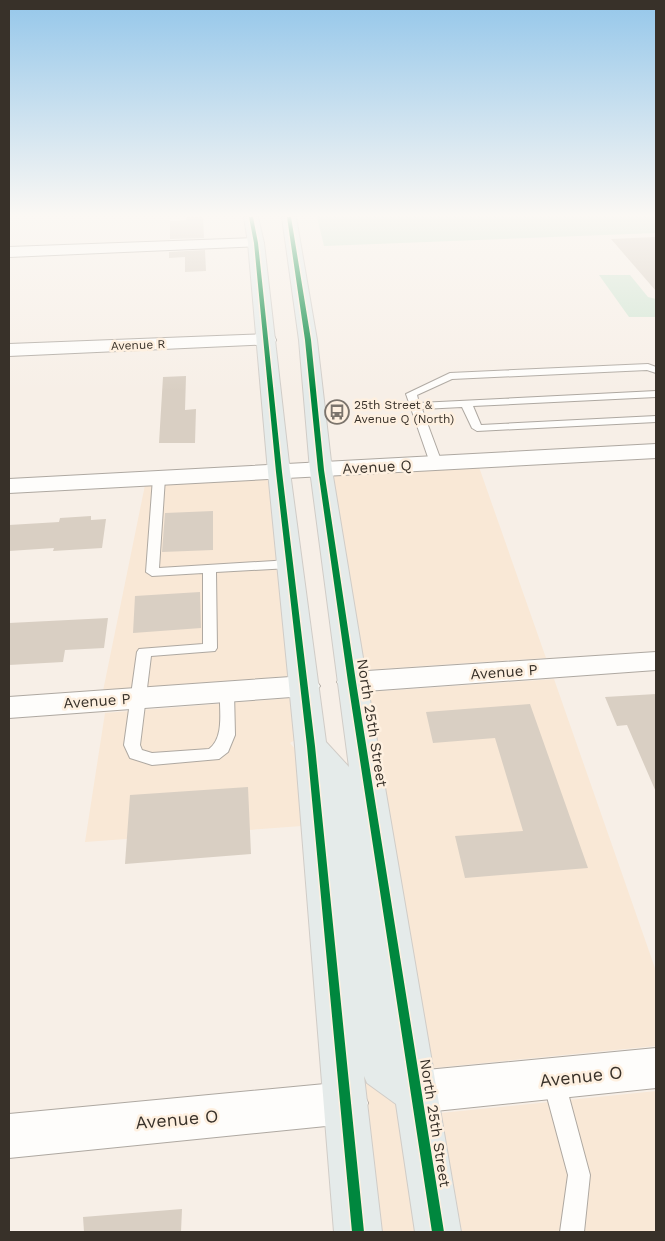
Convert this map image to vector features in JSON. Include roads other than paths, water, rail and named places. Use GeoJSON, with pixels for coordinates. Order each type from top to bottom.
{"type":"FeatureCollection","features":[{"type":"Feature","properties":{"kind":"main road"},"geometry":{"type":"LineString","coordinates":[[260,275],[279,472],[305,686],[358,1232]]}},
{"type":"Feature","properties":{"kind":"main road","name":"North 25th Street"},"geometry":{"type":"LineString","coordinates":[[298,275],[308,340],[321,470],[352,682],[438,1232]]}},
{"type":"Feature","properties":{"kind":"main road"},"geometry":{"type":"LineString","coordinates":[[311,746],[338,776],[372,1035],[382,1069],[416,1092]]}},
{"type":"Feature","properties":{"kind":"street","name":"Avenue R"},"geometry":{"type":"LineString","coordinates":[[9,350],[267,340]]}},
{"type":"Feature","properties":{"kind":"street","name":"Avenue Q"},"geometry":{"type":"LineString","coordinates":[[9,486],[656,451]]}},
{"type":"Feature","properties":{"kind":"street","name":"Avenue P"},"geometry":{"type":"LineString","coordinates":[[352,682],[656,661]]}},
{"type":"Feature","properties":{"kind":"street","name":"Avenue P"},"geometry":{"type":"LineString","coordinates":[[9,708],[305,686]]}},
{"type":"Feature","properties":{"kind":"street","name":"Avenue O"},"geometry":{"type":"LineString","coordinates":[[416,1092],[656,1068]]}},
{"type":"Feature","properties":{"kind":"street","name":"Avenue O"},"geometry":{"type":"LineString","coordinates":[[9,1136],[346,1103]]}},
{"type":"Feature","properties":{"kind":"lane"},"geometry":{"type":"LineString","coordinates":[[436,463],[411,394],[450,376],[648,367],[656,370]]}},
{"type":"Feature","properties":{"kind":"lane"},"geometry":{"type":"LineString","coordinates":[[416,406],[654,396]]}},
{"type":"Feature","properties":{"kind":"lane"},"geometry":{"type":"LineString","coordinates":[[466,403],[477,428],[656,419]]}},
{"type":"Feature","properties":{"kind":"lane"},"geometry":{"type":"LineString","coordinates":[[159,478],[152,572],[290,564]]}},
{"type":"Feature","properties":{"kind":"lane"},"geometry":{"type":"LineString","coordinates":[[209,569],[210,648],[144,652],[132,745],[136,754],[152,759],[213,756],[222,748],[227,735],[227,692]]}},
{"type":"Feature","properties":{"kind":"lane"},"geometry":{"type":"LineString","coordinates":[[553,1078],[579,1175],[572,1232]]}},
{"type":"Feature","properties":{"kind":"place","name":"25th Street & Avenue Q (North)"},"geometry":{"type":"Point","coordinates":[337,412]}}]}
